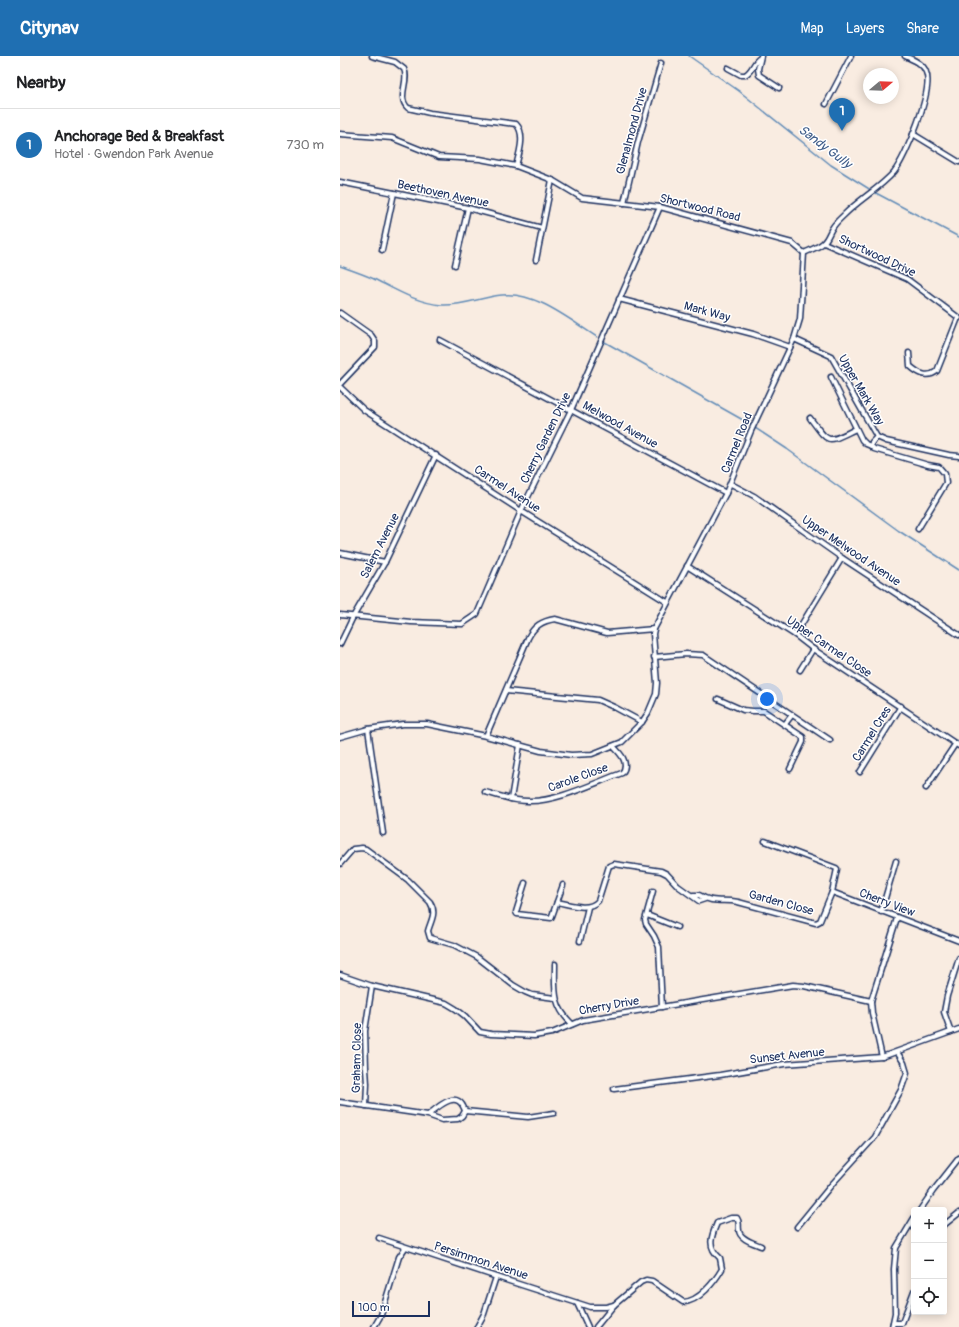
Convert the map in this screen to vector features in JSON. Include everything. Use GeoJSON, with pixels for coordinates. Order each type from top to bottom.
{"type":"FeatureCollection","features":[{"type":"Feature","properties":{"kind":"street"},"geometry":{"type":"LineString","coordinates":[[372,56],[395,62],[404,69],[406,72],[406,80],[403,99],[408,108],[430,114],[516,124],[519,127],[521,134],[516,166]]}},
{"type":"Feature","properties":{"kind":"street"},"geometry":{"type":"LineString","coordinates":[[826,104],[851,56]]}},
{"type":"Feature","properties":{"kind":"street"},"geometry":{"type":"LineString","coordinates":[[804,253],[824,243],[832,227],[897,168],[913,134],[926,96],[928,76],[922,66],[905,56]]}},
{"type":"Feature","properties":{"kind":"street"},"geometry":{"type":"LineString","coordinates":[[728,68],[741,75],[745,75],[751,71],[756,60],[760,57]]}},
{"type":"Feature","properties":{"kind":"street"},"geometry":{"type":"LineString","coordinates":[[760,57],[758,69],[759,75],[779,88]]}},
{"type":"Feature","properties":{"kind":"street","name":"Glenalmond Drive"},"geometry":{"type":"LineString","coordinates":[[624,203],[638,142],[661,63]]}},
{"type":"Feature","properties":{"kind":"street","name":"Shortwood Road"},"geometry":{"type":"LineString","coordinates":[[340,134],[392,138],[439,156],[480,159],[516,166],[552,180],[582,198],[660,207],[792,242],[804,253]]}},
{"type":"Feature","properties":{"kind":"street"},"geometry":{"type":"LineString","coordinates":[[913,134],[959,162]]}},
{"type":"Feature","properties":{"kind":"street"},"geometry":{"type":"LineString","coordinates":[[536,260],[552,180]]}},
{"type":"Feature","properties":{"kind":"street","name":"Beethoven Avenue"},"geometry":{"type":"LineString","coordinates":[[340,182],[468,208],[542,228]]}},
{"type":"Feature","properties":{"kind":"street"},"geometry":{"type":"LineString","coordinates":[[382,250],[394,193]]}},
{"type":"Feature","properties":{"kind":"street","name":"Cherry Garden Drive"},"geometry":{"type":"LineString","coordinates":[[340,615],[411,622],[462,624],[477,614],[522,511],[571,410],[660,207]]}},
{"type":"Feature","properties":{"kind":"street"},"geometry":{"type":"LineString","coordinates":[[455,265],[468,208]]}},
{"type":"Feature","properties":{"kind":"street","name":"Shortwood Drive"},"geometry":{"type":"LineString","coordinates":[[824,243],[907,279],[958,318]]}},
{"type":"Feature","properties":{"kind":"street","name":"Carmel Road"},"geometry":{"type":"LineString","coordinates":[[654,629],[731,484],[751,431],[794,339],[800,319],[804,253]]}},
{"type":"Feature","properties":{"kind":"street","name":"Mark Way"},"geometry":{"type":"LineString","coordinates":[[619,299],[753,334],[790,347]]}},
{"type":"Feature","properties":{"kind":"street"},"geometry":{"type":"LineString","coordinates":[[340,313],[371,335],[376,341],[375,347],[340,386]]}},
{"type":"Feature","properties":{"kind":"street"},"geometry":{"type":"LineString","coordinates":[[909,353],[910,366],[918,373],[924,375],[937,371],[958,318]]}},
{"type":"Feature","properties":{"kind":"street","name":"Upper Mark Way"},"geometry":{"type":"LineString","coordinates":[[794,339],[831,356],[877,437],[886,441],[959,456]]}},
{"type":"Feature","properties":{"kind":"street","name":"Melwood Avenue"},"geometry":{"type":"LineString","coordinates":[[440,340],[726,493]]}},
{"type":"Feature","properties":{"kind":"street"},"geometry":{"type":"LineString","coordinates":[[831,377],[862,440],[874,449],[939,467],[945,474],[946,483],[918,529]]}},
{"type":"Feature","properties":{"kind":"street","name":"Carmel Avenue"},"geometry":{"type":"LineString","coordinates":[[340,386],[364,410],[667,602]]}},
{"type":"Feature","properties":{"kind":"street"},"geometry":{"type":"LineString","coordinates":[[810,418],[824,437],[829,440],[835,439],[856,429]]}},
{"type":"Feature","properties":{"kind":"street"},"geometry":{"type":"LineString","coordinates":[[871,446],[872,442],[877,437]]}},
{"type":"Feature","properties":{"kind":"street","name":"Salem Avenue"},"geometry":{"type":"LineString","coordinates":[[340,644],[353,617],[385,562],[436,455]]}},
{"type":"Feature","properties":{"kind":"street","name":"Upper Melwood Avenue"},"geometry":{"type":"LineString","coordinates":[[731,484],[754,496],[842,558],[959,635]]}},
{"type":"Feature","properties":{"kind":"street"},"geometry":{"type":"LineString","coordinates":[[340,553],[385,562]]}},
{"type":"Feature","properties":{"kind":"street"},"geometry":{"type":"LineString","coordinates":[[794,635],[842,558]]}},
{"type":"Feature","properties":{"kind":"street","name":"Upper Carmel Close"},"geometry":{"type":"LineString","coordinates":[[687,566],[794,635],[957,744]]}},
{"type":"Feature","properties":{"kind":"street"},"geometry":{"type":"LineString","coordinates":[[340,737],[368,729],[403,724],[427,724],[486,736],[541,751],[571,756],[592,754],[622,742],[642,722],[648,713],[656,694],[657,683],[654,657],[654,629],[607,633],[555,619],[548,620],[533,629],[486,736]]}},
{"type":"Feature","properties":{"kind":"street"},"geometry":{"type":"LineString","coordinates":[[800,670],[813,649]]}},
{"type":"Feature","properties":{"kind":"street"},"geometry":{"type":"LineString","coordinates":[[654,657],[686,654],[703,655],[830,740]]}},
{"type":"Feature","properties":{"kind":"street"},"geometry":{"type":"LineString","coordinates":[[506,691],[598,700],[642,722]]}},
{"type":"Feature","properties":{"kind":"street"},"geometry":{"type":"LineString","coordinates":[[718,699],[743,710],[752,712],[764,711],[800,735],[804,740],[790,769]]}},
{"type":"Feature","properties":{"kind":"street","name":"Carmel Cres"},"geometry":{"type":"LineString","coordinates":[[860,772],[901,706]]}},
{"type":"Feature","properties":{"kind":"street"},"geometry":{"type":"LineString","coordinates":[[785,724],[792,714]]}},
{"type":"Feature","properties":{"kind":"street"},"geometry":{"type":"LineString","coordinates":[[368,729],[383,833]]}},
{"type":"Feature","properties":{"kind":"street"},"geometry":{"type":"LineString","coordinates":[[926,788],[957,744]]}},
{"type":"Feature","properties":{"kind":"street"},"geometry":{"type":"LineString","coordinates":[[511,799],[520,745]]}},
{"type":"Feature","properties":{"kind":"street","name":"Carole Close"},"geometry":{"type":"LineString","coordinates":[[486,792],[511,799],[533,801],[555,798],[622,773],[625,764],[620,752],[613,746]]}},
{"type":"Feature","properties":{"kind":"street"},"geometry":{"type":"LineString","coordinates":[[765,841],[836,868],[832,892]]}},
{"type":"Feature","properties":{"kind":"street"},"geometry":{"type":"LineString","coordinates":[[340,864],[353,849],[366,849],[408,880],[430,902],[434,914],[428,932],[430,938],[454,945],[477,957],[524,992],[555,998]]}},
{"type":"Feature","properties":{"kind":"street"},"geometry":{"type":"LineString","coordinates":[[881,912],[896,861]]}},
{"type":"Feature","properties":{"kind":"street","name":"Garden Close"},"geometry":{"type":"LineString","coordinates":[[588,907],[592,906],[598,901],[608,867],[611,864],[661,870],[678,886],[693,895],[699,895],[713,902],[738,902],[816,923],[820,921],[832,892]]}},
{"type":"Feature","properties":{"kind":"street"},"geometry":{"type":"LineString","coordinates":[[525,883],[516,912],[517,914],[550,918],[563,885]]}},
{"type":"Feature","properties":{"kind":"street"},"geometry":{"type":"LineString","coordinates":[[653,891],[646,924],[659,947],[662,1007]]}},
{"type":"Feature","properties":{"kind":"street","name":"Cherry View"},"geometry":{"type":"LineString","coordinates":[[832,892],[959,942]]}},
{"type":"Feature","properties":{"kind":"street"},"geometry":{"type":"LineString","coordinates":[[556,902],[588,907],[580,941]]}},
{"type":"Feature","properties":{"kind":"street"},"geometry":{"type":"LineString","coordinates":[[647,915],[677,926]]}},
{"type":"Feature","properties":{"kind":"street"},"geometry":{"type":"LineString","coordinates":[[882,1057],[871,1001],[897,918]]}},
{"type":"Feature","properties":{"kind":"street"},"geometry":{"type":"LineString","coordinates":[[951,1032],[944,1012],[947,996],[959,958]]}},
{"type":"Feature","properties":{"kind":"street"},"geometry":{"type":"LineString","coordinates":[[555,964],[555,998],[562,1013],[572,1024]]}},
{"type":"Feature","properties":{"kind":"street","name":"Cherry Drive"},"geometry":{"type":"LineString","coordinates":[[340,975],[372,986],[446,1003],[461,1012],[480,1032],[491,1034],[534,1036],[552,1033],[588,1019],[793,985],[804,986],[871,1001]]}},
{"type":"Feature","properties":{"kind":"street","name":"Graham Close"},"geometry":{"type":"LineString","coordinates":[[366,1106],[366,1031],[372,986]]}},
{"type":"Feature","properties":{"kind":"street","name":"Sunset Avenue"},"geometry":{"type":"LineString","coordinates":[[614,1089],[720,1075],[784,1064],[882,1057],[959,1030]]}},
{"type":"Feature","properties":{"kind":"street"},"geometry":{"type":"LineString","coordinates":[[798,1227],[833,1182],[874,1137],[901,1090],[907,1073],[904,1063],[897,1052]]}},
{"type":"Feature","properties":{"kind":"street"},"geometry":{"type":"LineString","coordinates":[[428,1115],[442,1104],[455,1100],[460,1101],[465,1111]]}},
{"type":"Feature","properties":{"kind":"street"},"geometry":{"type":"LineString","coordinates":[[340,1102],[428,1115],[442,1120],[454,1120],[462,1116],[465,1111]]}},
{"type":"Feature","properties":{"kind":"street"},"geometry":{"type":"LineString","coordinates":[[465,1111],[528,1117],[554,1113]]}},
{"type":"Feature","properties":{"kind":"street"},"geometry":{"type":"LineString","coordinates":[[922,1207],[959,1158]]}},
{"type":"Feature","properties":{"kind":"street"},"geometry":{"type":"LineString","coordinates":[[947,1223],[959,1213]]}},
{"type":"Feature","properties":{"kind":"street"},"geometry":{"type":"LineString","coordinates":[[596,1327],[614,1305],[641,1282],[646,1280],[657,1283],[684,1302],[692,1301],[709,1288],[722,1269],[720,1258],[715,1254],[712,1246],[711,1237],[717,1223],[731,1218],[737,1218],[739,1222],[739,1234],[742,1238],[761,1246]]}},
{"type":"Feature","properties":{"kind":"street"},"geometry":{"type":"LineString","coordinates":[[911,1223],[896,1248],[894,1269],[895,1312],[892,1325],[902,1323],[911,1299]]}},
{"type":"Feature","properties":{"kind":"street","name":"Persimmon Avenue"},"geometry":{"type":"LineString","coordinates":[[379,1238],[405,1248],[590,1307],[598,1308],[614,1305]]}},
{"type":"Feature","properties":{"kind":"street"},"geometry":{"type":"LineString","coordinates":[[374,1327],[381,1315],[399,1257],[405,1248]]}},
{"type":"Feature","properties":{"kind":"street"},"geometry":{"type":"LineString","coordinates":[[477,1327],[484,1314],[496,1277]]}},
{"type":"Feature","properties":{"kind":"street"},"geometry":{"type":"LineString","coordinates":[[577,1303],[588,1327]]}},
{"type":"Feature","properties":{"kind":"waterway","name":"Sandy Gully"},"geometry":{"type":"LineString","coordinates":[[689,56],[739,91],[831,165],[874,192],[959,237]]}},
{"type":"Feature","properties":{"kind":"waterway"},"geometry":{"type":"LineString","coordinates":[[340,266],[374,279],[415,299],[433,304],[450,305],[502,295],[527,297],[552,308],[597,337]]}},
{"type":"Feature","properties":{"kind":"waterway"},"geometry":{"type":"LineString","coordinates":[[603,341],[743,420],[787,449],[899,531],[959,570]]}},
{"type":"Feature","properties":{"kind":"place","name":"Anchorage Bed & Breakfast"},"geometry":{"type":"Point","coordinates":[842,131]}}]}
